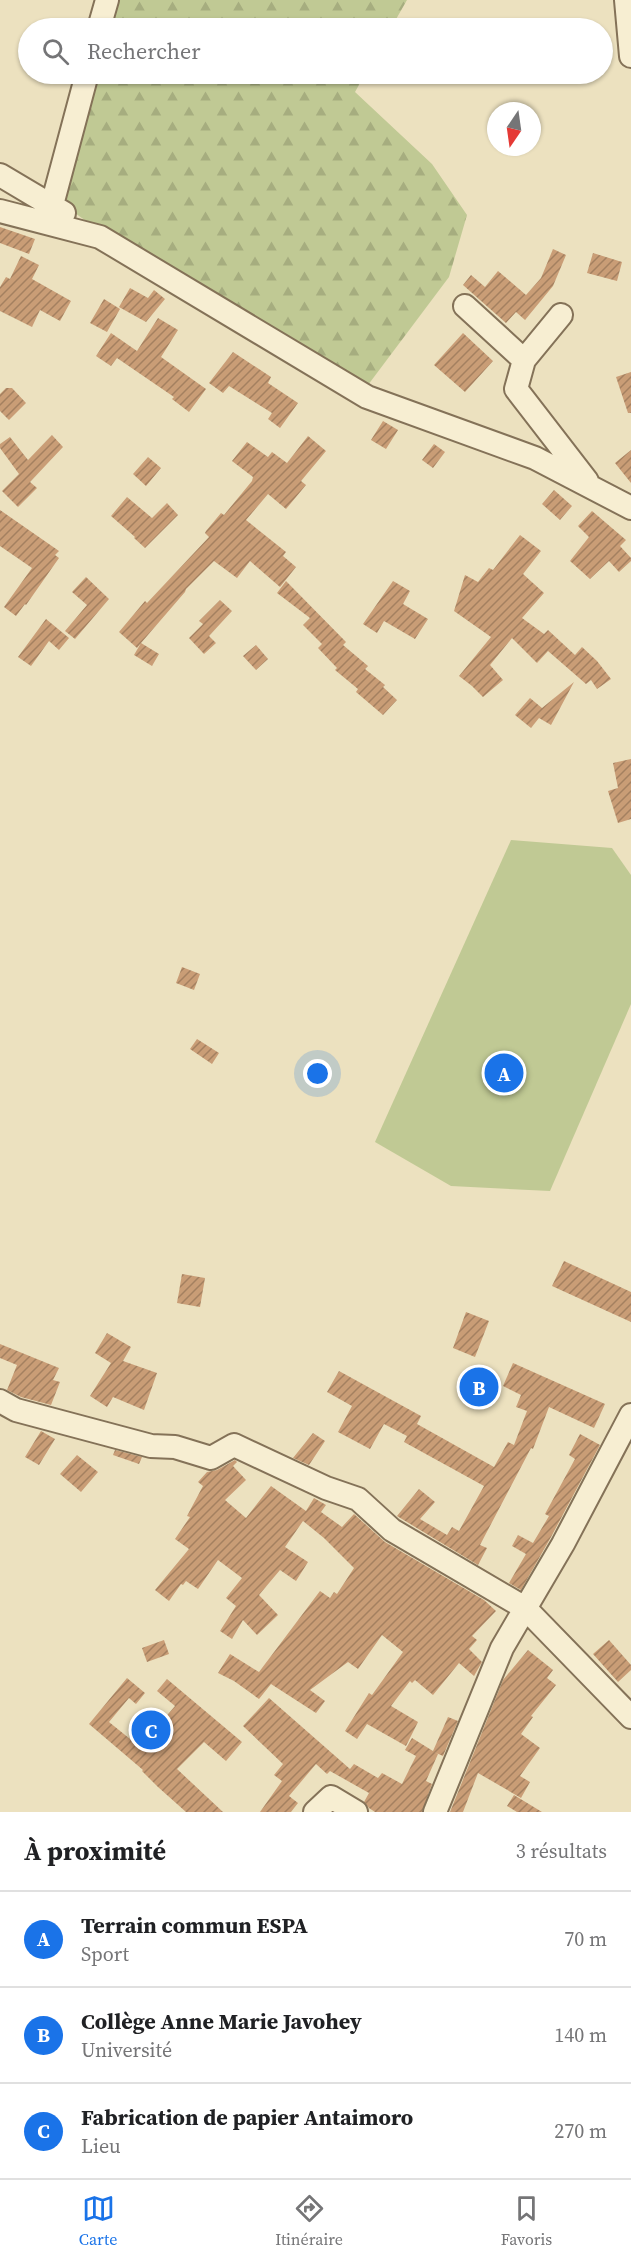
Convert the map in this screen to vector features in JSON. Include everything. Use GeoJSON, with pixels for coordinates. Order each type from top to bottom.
{"type":"FeatureCollection","features":[{"type":"Feature","properties":{"kind":"street"},"geometry":{"type":"LineString","coordinates":[[102,18],[107,0]]}},
{"type":"Feature","properties":{"kind":"street"},"geometry":{"type":"LineString","coordinates":[[626,0],[631,56]]}},
{"type":"Feature","properties":{"kind":"street"},"geometry":{"type":"LineString","coordinates":[[52,205],[84,84]]}},
{"type":"Feature","properties":{"kind":"street"},"geometry":{"type":"LineString","coordinates":[[0,175],[367,397],[535,458],[631,508]]}},
{"type":"Feature","properties":{"kind":"street"},"geometry":{"type":"LineString","coordinates":[[0,211],[100,237]]}},
{"type":"Feature","properties":{"kind":"street"},"geometry":{"type":"LineString","coordinates":[[465,306],[524,360]]}},
{"type":"Feature","properties":{"kind":"street"},"geometry":{"type":"LineString","coordinates":[[561,315],[524,360],[516,389],[591,486]]}},
{"type":"Feature","properties":{"kind":"street"},"geometry":{"type":"LineString","coordinates":[[0,1401],[16,1410],[151,1446],[175,1447],[211,1458],[234,1445],[326,1488],[358,1499],[392,1530],[525,1608],[631,1718]]}},
{"type":"Feature","properties":{"kind":"street"},"geometry":{"type":"LineString","coordinates":[[435,1812],[501,1648],[563,1544],[631,1415]]}},
{"type":"Feature","properties":{"kind":"street"},"geometry":{"type":"LineString","coordinates":[[315,1812],[331,1797],[356,1812]]}},
{"type":"Feature","properties":{"kind":"green space"},"geometry":{"type":"Polygon","coordinates":[[[116,0],[407,0],[397,18],[111,18],[116,0]]]}},
{"type":"Feature","properties":{"kind":"green space"},"geometry":{"type":"Polygon","coordinates":[[[93,84],[359,84],[355,92],[432,164],[467,215],[449,277],[365,389],[90,224],[60,202],[93,84]]]}},
{"type":"Feature","properties":{"kind":"green space"},"geometry":{"type":"Polygon","coordinates":[[[511,840],[612,848],[631,875],[631,1004],[550,1191],[451,1186],[375,1142],[511,840]]]}},
{"type":"Feature","properties":{"kind":"building"},"geometry":{"type":"Polygon","coordinates":[[[0,227],[35,239],[29,254],[0,243],[0,227]]]}},
{"type":"Feature","properties":{"kind":"building"},"geometry":{"type":"Polygon","coordinates":[[[553,249],[566,255],[553,286],[525,320],[516,312],[506,323],[463,285],[471,275],[485,287],[498,271],[526,295],[541,278],[553,249]]]}},
{"type":"Feature","properties":{"kind":"building"},"geometry":{"type":"Polygon","coordinates":[[[593,253],[622,262],[617,281],[587,273],[593,253]]]}},
{"type":"Feature","properties":{"kind":"building"},"geometry":{"type":"Polygon","coordinates":[[[21,256],[39,265],[32,279],[71,301],[60,321],[40,310],[32,327],[0,311],[0,287],[6,277],[10,279],[21,256]]]}},
{"type":"Feature","properties":{"kind":"building"},"geometry":{"type":"Polygon","coordinates":[[[130,288],[148,298],[154,290],[165,299],[146,322],[119,307],[130,288]]]}},
{"type":"Feature","properties":{"kind":"building"},"geometry":{"type":"Polygon","coordinates":[[[104,299],[120,309],[107,332],[90,323],[104,299]]]}},
{"type":"Feature","properties":{"kind":"building"},"geometry":{"type":"Polygon","coordinates":[[[158,318],[178,330],[161,357],[206,389],[189,412],[172,399],[174,397],[117,358],[111,366],[96,356],[111,333],[137,351],[158,318]]]}},
{"type":"Feature","properties":{"kind":"building"},"geometry":{"type":"Polygon","coordinates":[[[463,333],[493,361],[465,392],[434,365],[463,333]]]}},
{"type":"Feature","properties":{"kind":"building"},"geometry":{"type":"Polygon","coordinates":[[[233,352],[271,377],[268,383],[298,403],[280,428],[268,419],[272,413],[229,386],[223,393],[209,383],[233,352]]]}},
{"type":"Feature","properties":{"kind":"building"},"geometry":{"type":"Polygon","coordinates":[[[631,372],[631,413],[628,413],[616,377],[631,372]]]}},
{"type":"Feature","properties":{"kind":"building"},"geometry":{"type":"Polygon","coordinates":[[[6,388],[12,388],[26,403],[9,420],[0,411],[0,394],[6,388]]]}},
{"type":"Feature","properties":{"kind":"building"},"geometry":{"type":"Polygon","coordinates":[[[383,421],[398,430],[386,449],[371,440],[383,421]]]}},
{"type":"Feature","properties":{"kind":"building"},"geometry":{"type":"Polygon","coordinates":[[[52,435],[63,447],[30,482],[37,488],[18,507],[2,491],[19,474],[0,448],[0,444],[10,437],[28,460],[52,435]]]}},
{"type":"Feature","properties":{"kind":"building"},"geometry":{"type":"Polygon","coordinates":[[[308,436],[326,451],[301,481],[306,485],[286,509],[268,494],[246,520],[286,552],[283,556],[296,567],[280,587],[250,561],[237,578],[214,561],[186,589],[137,648],[119,632],[145,601],[147,603],[209,537],[206,531],[221,513],[224,515],[252,481],[253,477],[232,461],[247,442],[268,457],[272,452],[287,463],[308,436]]]}},
{"type":"Feature","properties":{"kind":"building"},"geometry":{"type":"Polygon","coordinates":[[[434,444],[445,452],[433,468],[422,460],[434,444]]]}},
{"type":"Feature","properties":{"kind":"building"},"geometry":{"type":"Polygon","coordinates":[[[631,450],[631,483],[615,463],[631,450]]]}},
{"type":"Feature","properties":{"kind":"building"},"geometry":{"type":"Polygon","coordinates":[[[148,457],[161,468],[146,486],[133,474],[148,457]]]}},
{"type":"Feature","properties":{"kind":"building"},"geometry":{"type":"Polygon","coordinates":[[[554,490],[572,506],[560,520],[542,504],[554,490]]]}},
{"type":"Feature","properties":{"kind":"building"},"geometry":{"type":"Polygon","coordinates":[[[127,497],[152,518],[167,503],[178,515],[145,548],[111,516],[127,497]]]}},
{"type":"Feature","properties":{"kind":"building"},"geometry":{"type":"Polygon","coordinates":[[[0,510],[59,551],[55,555],[59,558],[16,616],[4,607],[32,568],[0,546],[0,510]]]}},
{"type":"Feature","properties":{"kind":"building"},"geometry":{"type":"Polygon","coordinates":[[[592,511],[626,540],[620,546],[631,561],[619,572],[609,561],[590,579],[570,561],[589,537],[578,526],[592,511]]]}},
{"type":"Feature","properties":{"kind":"building"},"geometry":{"type":"Polygon","coordinates":[[[520,535],[541,551],[523,574],[544,593],[522,618],[544,634],[548,630],[575,655],[582,647],[597,661],[611,679],[597,689],[591,680],[586,684],[548,651],[537,663],[512,638],[490,665],[503,680],[483,697],[459,676],[491,637],[454,611],[465,575],[478,582],[489,568],[493,570],[520,535]]]}},
{"type":"Feature","properties":{"kind":"building"},"geometry":{"type":"Polygon","coordinates":[[[86,577],[109,599],[75,639],[65,631],[87,605],[72,592],[86,577]]]}},
{"type":"Feature","properties":{"kind":"building"},"geometry":{"type":"Polygon","coordinates":[[[286,581],[346,642],[343,645],[368,666],[365,669],[385,685],[383,687],[397,700],[383,715],[356,692],[358,689],[335,670],[337,668],[318,648],[322,644],[303,625],[310,618],[277,593],[286,581]]]}},
{"type":"Feature","properties":{"kind":"building"},"geometry":{"type":"Polygon","coordinates":[[[393,581],[410,591],[403,604],[428,619],[415,639],[384,621],[377,633],[363,624],[393,581]]]}},
{"type":"Feature","properties":{"kind":"building"},"geometry":{"type":"Polygon","coordinates":[[[220,600],[232,611],[209,636],[216,643],[204,654],[189,638],[203,624],[199,621],[220,600]]]}},
{"type":"Feature","properties":{"kind":"building"},"geometry":{"type":"Polygon","coordinates":[[[46,619],[69,638],[59,650],[49,641],[31,666],[18,657],[46,619]]]}},
{"type":"Feature","properties":{"kind":"building"},"geometry":{"type":"Polygon","coordinates":[[[141,643],[159,654],[152,666],[134,655],[141,643]]]}},
{"type":"Feature","properties":{"kind":"building"},"geometry":{"type":"Polygon","coordinates":[[[256,645],[268,659],[256,670],[243,656],[256,645]]]}},
{"type":"Feature","properties":{"kind":"building"},"geometry":{"type":"Polygon","coordinates":[[[574,682],[551,725],[539,718],[531,728],[515,715],[530,698],[542,708],[574,682]]]}},
{"type":"Feature","properties":{"kind":"building"},"geometry":{"type":"Polygon","coordinates":[[[631,759],[631,819],[618,823],[608,791],[618,788],[613,763],[631,759]]]}},
{"type":"Feature","properties":{"kind":"building"},"geometry":{"type":"Polygon","coordinates":[[[182,967],[200,974],[194,990],[176,983],[182,967]]]}},
{"type":"Feature","properties":{"kind":"building"},"geometry":{"type":"Polygon","coordinates":[[[197,1039],[219,1053],[212,1064],[190,1049],[197,1039]]]}},
{"type":"Feature","properties":{"kind":"building"},"geometry":{"type":"Polygon","coordinates":[[[564,1261],[631,1292],[631,1322],[552,1286],[564,1261]]]}},
{"type":"Feature","properties":{"kind":"building"},"geometry":{"type":"Polygon","coordinates":[[[182,1274],[205,1278],[200,1307],[177,1303],[182,1274]]]}},
{"type":"Feature","properties":{"kind":"building"},"geometry":{"type":"Polygon","coordinates":[[[466,1312],[489,1321],[475,1357],[453,1348],[466,1312]]]}},
{"type":"Feature","properties":{"kind":"building"},"geometry":{"type":"Polygon","coordinates":[[[107,1333],[131,1347],[123,1361],[157,1373],[144,1410],[113,1397],[107,1407],[90,1396],[111,1363],[95,1353],[107,1333]]]}},
{"type":"Feature","properties":{"kind":"building"},"geometry":{"type":"Polygon","coordinates":[[[0,1344],[59,1368],[53,1380],[60,1382],[51,1405],[21,1397],[7,1390],[17,1365],[0,1358],[0,1344]]]}},
{"type":"Feature","properties":{"kind":"building"},"geometry":{"type":"Polygon","coordinates":[[[513,1363],[605,1404],[594,1428],[549,1407],[533,1449],[531,1448],[480,1545],[487,1548],[478,1565],[397,1516],[419,1489],[435,1502],[420,1519],[447,1535],[452,1527],[459,1531],[484,1486],[404,1442],[407,1436],[384,1424],[370,1449],[338,1432],[352,1406],[327,1392],[339,1371],[421,1416],[417,1424],[494,1467],[508,1442],[514,1445],[527,1411],[516,1407],[521,1395],[503,1386],[513,1363]]]}},
{"type":"Feature","properties":{"kind":"building"},"geometry":{"type":"Polygon","coordinates":[[[41,1431],[55,1439],[39,1465],[25,1457],[41,1431]]]}},
{"type":"Feature","properties":{"kind":"building"},"geometry":{"type":"Polygon","coordinates":[[[313,1433],[325,1441],[309,1465],[293,1458],[313,1433]]]}},
{"type":"Feature","properties":{"kind":"building"},"geometry":{"type":"Polygon","coordinates":[[[580,1434],[600,1445],[521,1590],[509,1583],[526,1554],[512,1546],[518,1535],[533,1543],[549,1516],[545,1514],[575,1459],[569,1455],[580,1434]]]}},
{"type":"Feature","properties":{"kind":"building"},"geometry":{"type":"Polygon","coordinates":[[[115,1450],[142,1457],[139,1464],[113,1455],[115,1450]]]}},
{"type":"Feature","properties":{"kind":"building"},"geometry":{"type":"Polygon","coordinates":[[[77,1455],[98,1472],[81,1492],[60,1474],[77,1455]]]}},
{"type":"Feature","properties":{"kind":"building"},"geometry":{"type":"Polygon","coordinates":[[[235,1460],[237,1462],[233,1466],[246,1480],[225,1500],[246,1518],[271,1486],[306,1511],[314,1498],[326,1505],[321,1512],[342,1527],[354,1514],[385,1542],[484,1600],[496,1611],[472,1636],[477,1640],[469,1649],[482,1662],[474,1676],[459,1663],[433,1695],[415,1680],[412,1683],[410,1681],[391,1706],[418,1722],[406,1746],[367,1724],[357,1739],[345,1731],[369,1693],[372,1695],[403,1652],[382,1635],[358,1669],[348,1662],[310,1690],[325,1701],[316,1713],[271,1684],[259,1699],[234,1681],[218,1673],[230,1654],[259,1672],[320,1591],[330,1598],[334,1592],[337,1594],[354,1568],[303,1521],[285,1547],[308,1562],[296,1581],[280,1570],[259,1595],[278,1615],[257,1635],[243,1620],[232,1639],[220,1631],[236,1606],[226,1598],[242,1578],[218,1560],[198,1589],[186,1581],[183,1585],[181,1584],[169,1601],[155,1590],[189,1549],[175,1539],[190,1517],[187,1516],[203,1486],[198,1482],[207,1472],[217,1470],[235,1460]]]}},
{"type":"Feature","properties":{"kind":"building"},"geometry":{"type":"Polygon","coordinates":[[[164,1640],[169,1654],[147,1662],[142,1648],[164,1640]]]}},
{"type":"Feature","properties":{"kind":"building"},"geometry":{"type":"Polygon","coordinates":[[[609,1640],[631,1665],[631,1670],[618,1682],[593,1654],[609,1640]]]}},
{"type":"Feature","properties":{"kind":"building"},"geometry":{"type":"Polygon","coordinates":[[[528,1650],[553,1670],[547,1678],[556,1685],[531,1716],[533,1717],[521,1734],[540,1748],[520,1776],[530,1782],[521,1798],[478,1773],[463,1812],[450,1812],[503,1680],[528,1650]]]}},
{"type":"Feature","properties":{"kind":"building"},"geometry":{"type":"Polygon","coordinates":[[[127,1678],[145,1693],[136,1704],[129,1698],[109,1722],[140,1747],[175,1706],[157,1691],[167,1679],[242,1742],[226,1761],[204,1742],[177,1769],[223,1812],[186,1812],[143,1770],[89,1724],[127,1678]]]}},
{"type":"Feature","properties":{"kind":"building"},"geometry":{"type":"Polygon","coordinates":[[[269,1698],[350,1769],[354,1764],[378,1778],[382,1773],[402,1784],[416,1756],[405,1750],[412,1738],[433,1751],[448,1717],[458,1721],[443,1756],[434,1752],[438,1754],[426,1781],[432,1784],[422,1812],[375,1812],[364,1802],[369,1793],[330,1771],[327,1774],[316,1764],[289,1796],[298,1803],[291,1812],[260,1812],[282,1781],[274,1775],[283,1764],[243,1726],[269,1698]]]}},
{"type":"Feature","properties":{"kind":"building"},"geometry":{"type":"Polygon","coordinates":[[[514,1795],[542,1812],[517,1812],[507,1806],[514,1795]]]}},
{"type":"Feature","properties":{"kind":"place","name":"Terrain commun ESPA"},"geometry":{"type":"Point","coordinates":[504,1073]}},
{"type":"Feature","properties":{"kind":"place","name":"Collège Anne Marie Javohey"},"geometry":{"type":"Point","coordinates":[479,1387]}},
{"type":"Feature","properties":{"kind":"place","name":"Fabrication de papier Antaimoro"},"geometry":{"type":"Point","coordinates":[151,1730]}}]}
